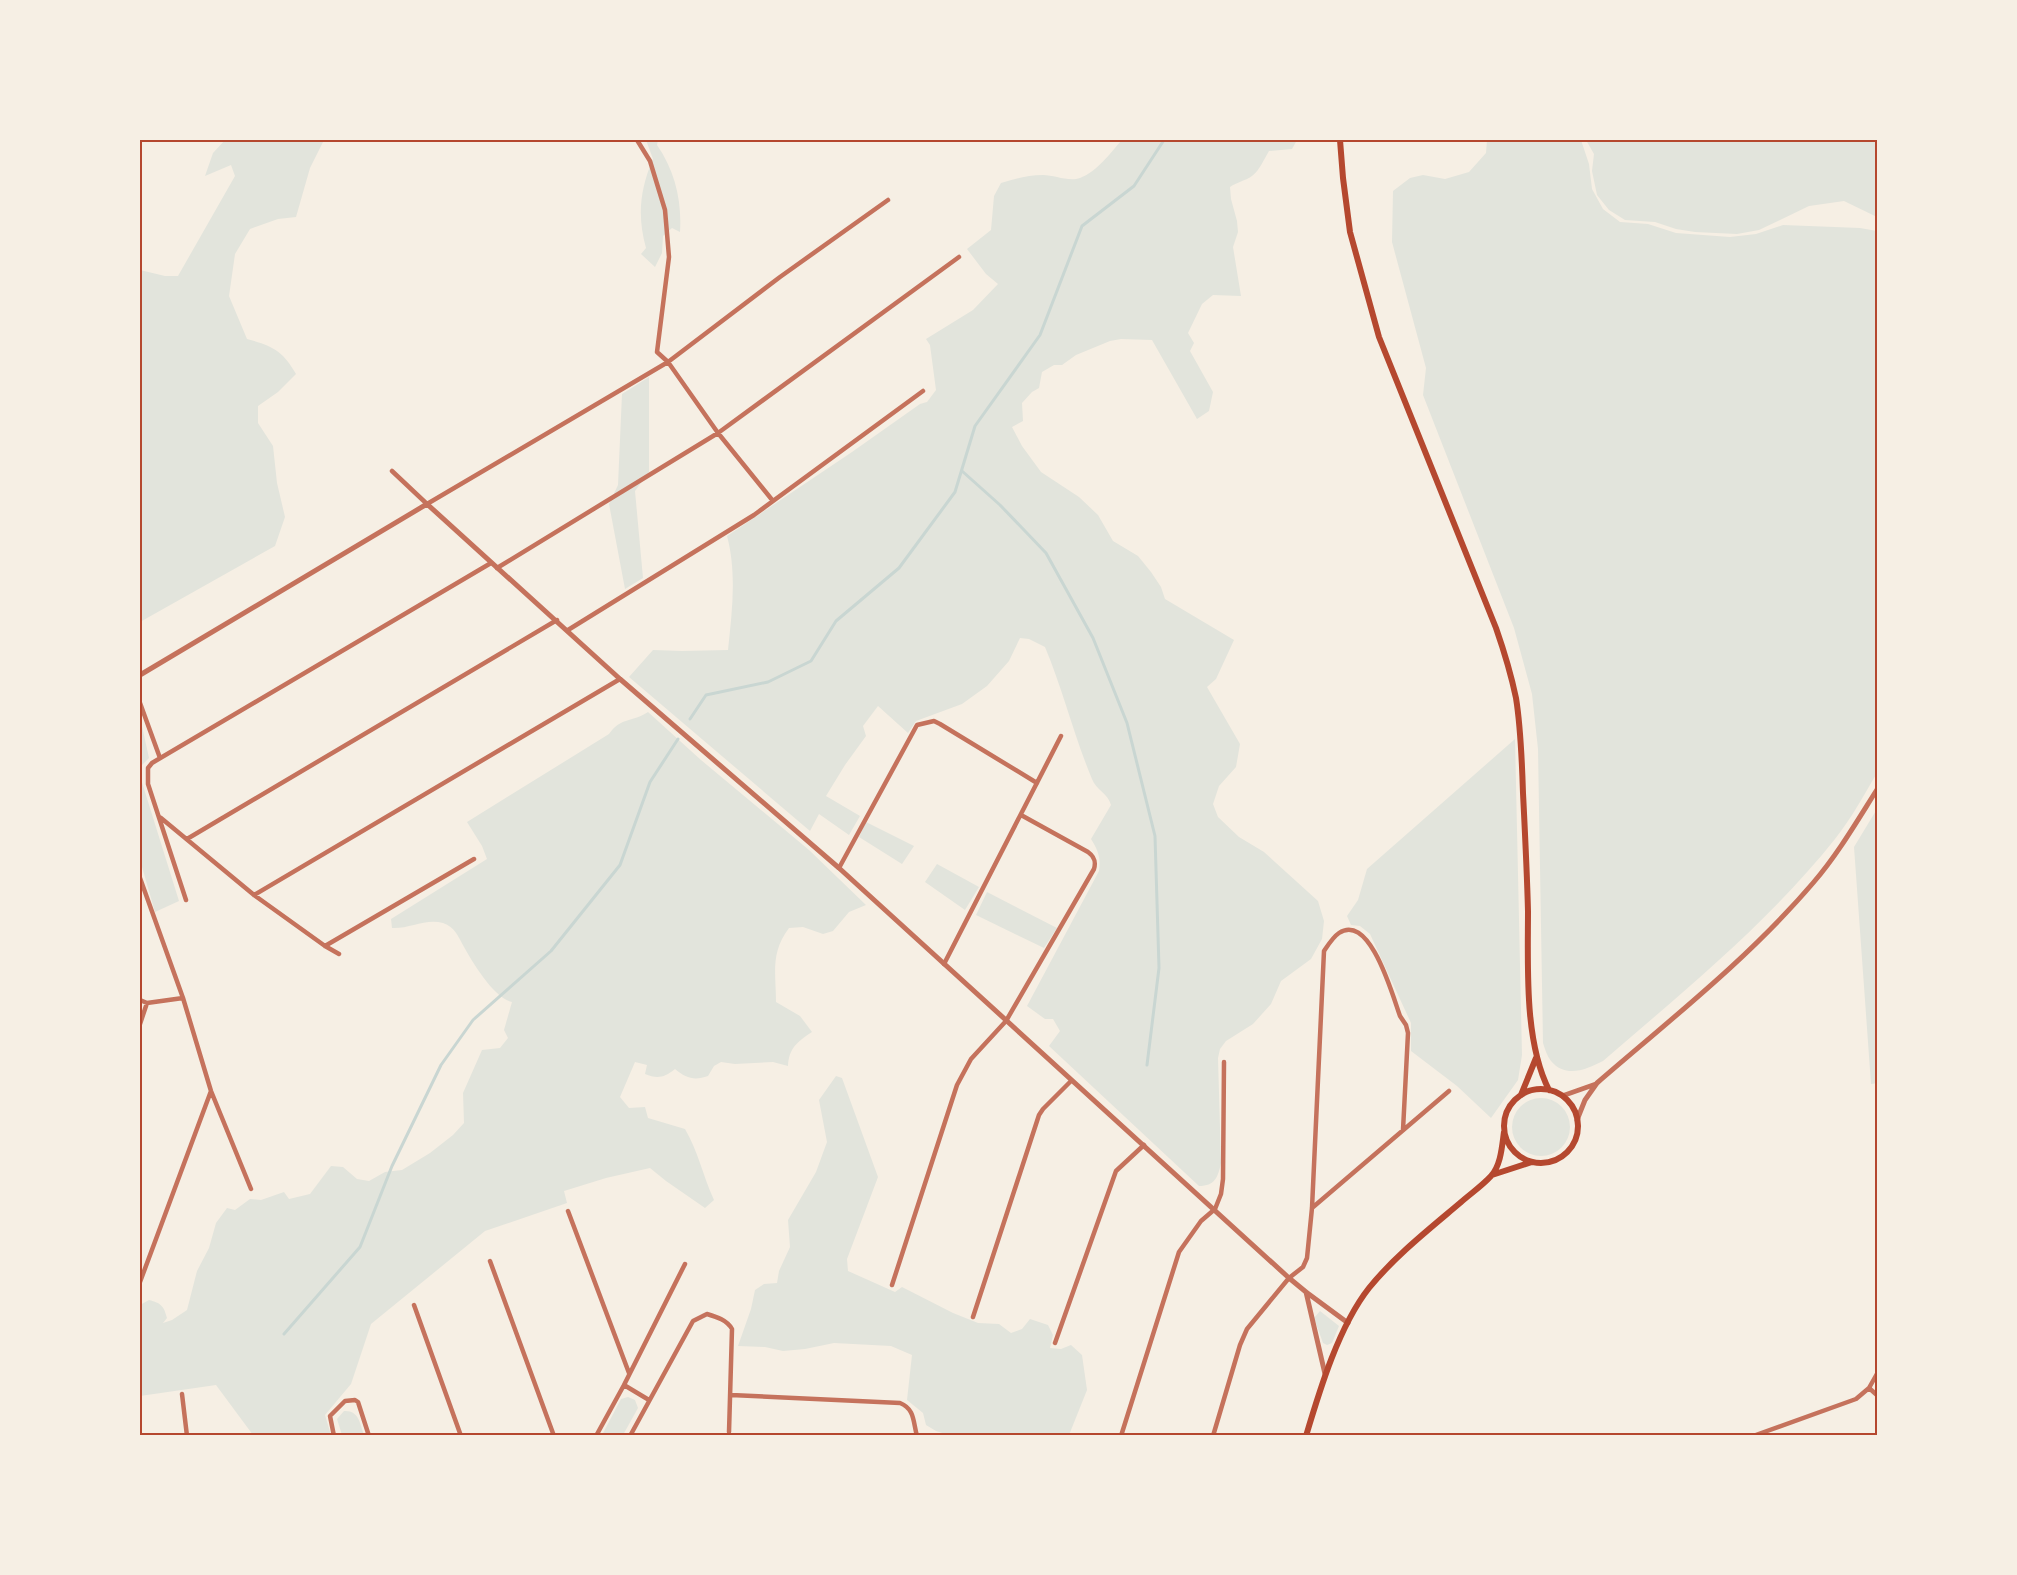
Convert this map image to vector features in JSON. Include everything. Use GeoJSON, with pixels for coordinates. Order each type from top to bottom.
{"type":"FeatureCollection","features":[{"type":"Feature","properties":{"kind":"main road"},"geometry":{"type":"LineString","coordinates":[[1340,140],[1350,232],[1379,337],[1496,628],[1516,698],[1527,880],[1529,986],[1536,1057],[1541,1075],[1549,1090]]}},
{"type":"Feature","properties":{"kind":"main road"},"geometry":{"type":"LineString","coordinates":[[1491,1176],[1500,1155],[1505,1118],[1511,1105],[1521,1095],[1536,1057]]}},
{"type":"Feature","properties":{"kind":"main road"},"geometry":{"type":"LineString","coordinates":[[1504,1132],[1509,1146],[1519,1156],[1532,1162],[1547,1163],[1560,1158],[1571,1148],[1577,1134],[1577,1120],[1572,1107],[1562,1096],[1549,1090],[1535,1090],[1521,1095]]}},
{"type":"Feature","properties":{"kind":"main road"},"geometry":{"type":"LineString","coordinates":[[1306,1436],[1325,1374],[1348,1323],[1368,1291],[1386,1269],[1491,1176],[1532,1162]]}},
{"type":"Feature","properties":{"kind":"street"},"geometry":{"type":"LineString","coordinates":[[638,140],[650,161],[665,210],[669,257],[657,352],[668,362],[718,433],[772,501]]}},
{"type":"Feature","properties":{"kind":"street"},"geometry":{"type":"LineString","coordinates":[[140,675],[668,362],[780,277],[888,200]]}},
{"type":"Feature","properties":{"kind":"street"},"geometry":{"type":"LineString","coordinates":[[497,568],[718,433],[959,257]]}},
{"type":"Feature","properties":{"kind":"street"},"geometry":{"type":"LineString","coordinates":[[568,630],[754,515],[923,391]]}},
{"type":"Feature","properties":{"kind":"street"},"geometry":{"type":"LineString","coordinates":[[392,471],[620,679],[838,868],[1289,1278],[1348,1323]]}},
{"type":"Feature","properties":{"kind":"street"},"geometry":{"type":"LineString","coordinates":[[186,900],[148,784],[148,768],[160,758],[491,563]]}},
{"type":"Feature","properties":{"kind":"street"},"geometry":{"type":"LineString","coordinates":[[187,839],[557,620]]}},
{"type":"Feature","properties":{"kind":"street"},"geometry":{"type":"LineString","coordinates":[[254,895],[620,679]]}},
{"type":"Feature","properties":{"kind":"street"},"geometry":{"type":"LineString","coordinates":[[140,703],[160,758]]}},
{"type":"Feature","properties":{"kind":"street"},"geometry":{"type":"LineString","coordinates":[[838,868],[917,725],[934,721],[1037,783]]}},
{"type":"Feature","properties":{"kind":"street"},"geometry":{"type":"LineString","coordinates":[[944,964],[1061,736]]}},
{"type":"Feature","properties":{"kind":"street"},"geometry":{"type":"LineString","coordinates":[[1577,1120],[1585,1100],[1597,1083],[1776,924],[1814,882],[1843,844],[1878,788]]}},
{"type":"Feature","properties":{"kind":"street"},"geometry":{"type":"LineString","coordinates":[[892,1285],[957,1085],[971,1059],[1006,1021],[1096,863],[1093,855],[1021,815]]}},
{"type":"Feature","properties":{"kind":"street"},"geometry":{"type":"LineString","coordinates":[[159,816],[254,895],[339,954]]}},
{"type":"Feature","properties":{"kind":"street"},"geometry":{"type":"LineString","coordinates":[[325,946],[474,860]]}},
{"type":"Feature","properties":{"kind":"street"},"geometry":{"type":"LineString","coordinates":[[140,878],[183,998],[211,1091],[251,1189]]}},
{"type":"Feature","properties":{"kind":"street"},"geometry":{"type":"LineString","coordinates":[[1213,1436],[1240,1345],[1247,1329],[1289,1278],[1303,1267],[1307,1258],[1312,1208],[1324,951],[1339,933],[1347,930],[1359,932],[1372,945],[1408,1033],[1403,1130]]}},
{"type":"Feature","properties":{"kind":"street"},"geometry":{"type":"LineString","coordinates":[[140,1000],[147,1003],[183,998]]}},
{"type":"Feature","properties":{"kind":"street"},"geometry":{"type":"LineString","coordinates":[[140,1024],[147,1003]]}},
{"type":"Feature","properties":{"kind":"street"},"geometry":{"type":"LineString","coordinates":[[1121,1436],[1179,1252],[1201,1221],[1215,1209],[1221,1194],[1224,1179],[1224,1062]]}},
{"type":"Feature","properties":{"kind":"street"},"geometry":{"type":"LineString","coordinates":[[973,1317],[1039,1115],[1071,1081]]}},
{"type":"Feature","properties":{"kind":"street"},"geometry":{"type":"LineString","coordinates":[[1562,1096],[1597,1083]]}},
{"type":"Feature","properties":{"kind":"street"},"geometry":{"type":"LineString","coordinates":[[140,1282],[211,1091]]}},
{"type":"Feature","properties":{"kind":"street"},"geometry":{"type":"LineString","coordinates":[[1312,1208],[1449,1091]]}},
{"type":"Feature","properties":{"kind":"street"},"geometry":{"type":"LineString","coordinates":[[1056,1342],[1116,1172],[1144,1145]]}},
{"type":"Feature","properties":{"kind":"street"},"geometry":{"type":"LineString","coordinates":[[568,1211],[629,1373]]}},
{"type":"Feature","properties":{"kind":"street"},"geometry":{"type":"LineString","coordinates":[[490,1261],[554,1436]]}},
{"type":"Feature","properties":{"kind":"street"},"geometry":{"type":"LineString","coordinates":[[596,1436],[685,1264]]}},
{"type":"Feature","properties":{"kind":"street"},"geometry":{"type":"LineString","coordinates":[[1306,1292],[1325,1374]]}},
{"type":"Feature","properties":{"kind":"street"},"geometry":{"type":"LineString","coordinates":[[414,1305],[461,1436]]}},
{"type":"Feature","properties":{"kind":"street"},"geometry":{"type":"LineString","coordinates":[[630,1436],[693,1321],[707,1314],[720,1318],[730,1325],[733,1340],[729,1432]]}},
{"type":"Feature","properties":{"kind":"street"},"geometry":{"type":"LineString","coordinates":[[1753,1436],[1856,1399],[1869,1388],[1878,1372]]}},
{"type":"Feature","properties":{"kind":"street"},"geometry":{"type":"LineString","coordinates":[[624,1385],[649,1400]]}},
{"type":"Feature","properties":{"kind":"street"},"geometry":{"type":"LineString","coordinates":[[1869,1388],[1878,1396]]}},
{"type":"Feature","properties":{"kind":"street"},"geometry":{"type":"LineString","coordinates":[[182,1394],[187,1436]]}},
{"type":"Feature","properties":{"kind":"street"},"geometry":{"type":"LineString","coordinates":[[731,1395],[900,1403],[912,1412],[917,1436]]}},
{"type":"Feature","properties":{"kind":"street"},"geometry":{"type":"LineString","coordinates":[[334,1436],[330,1416],[345,1401],[355,1400],[358,1402],[369,1436]]}},
{"type":"Feature","properties":{"kind":"shaded area"},"geometry":{"type":"Polygon","coordinates":[[[225,140],[324,140],[310,168],[296,217],[278,219],[250,229],[235,254],[229,296],[247,339],[276,350],[287,360],[296,374],[278,392],[258,406],[258,423],[273,446],[277,483],[285,517],[275,546],[140,622],[140,270],[165,276],[178,276],[235,176],[231,165],[205,176],[213,153],[225,140]]]}},
{"type":"Feature","properties":{"kind":"shaded area"},"geometry":{"type":"Polygon","coordinates":[[[646,140],[658,140],[657,145],[673,176],[680,209],[680,232],[672,228],[663,236],[662,253],[655,267],[641,254],[646,248],[641,225],[641,203],[645,181],[653,159],[646,140]]]}},
{"type":"Feature","properties":{"kind":"shaded area"},"geometry":{"type":"Polygon","coordinates":[[[1122,140],[1297,140],[1292,149],[1269,151],[1255,174],[1230,187],[1237,221],[1238,232],[1233,247],[1241,296],[1213,295],[1202,304],[1188,333],[1194,343],[1190,351],[1213,392],[1209,411],[1197,419],[1152,340],[1121,339],[1110,341],[1076,355],[1062,365],[1054,365],[1042,372],[1039,388],[1022,403],[1023,421],[1012,427],[1022,446],[1041,472],[1079,497],[1098,515],[1113,541],[1138,556],[1161,587],[1165,599],[1234,640],[1216,679],[1207,687],[1240,744],[1236,767],[1219,786],[1213,804],[1218,817],[1239,837],[1264,852],[1318,901],[1324,921],[1322,939],[1311,959],[1281,981],[1271,1004],[1253,1024],[1226,1041],[1220,1049],[1218,1058],[1221,1163],[1215,1180],[1204,1186],[1199,1186],[1049,1046],[1060,1031],[1053,1019],[1045,1019],[1027,1006],[1099,871],[1098,854],[1091,839],[1111,805],[1092,779],[1045,647],[1029,639],[1020,638],[1009,661],[987,686],[962,704],[916,721],[908,733],[878,706],[863,726],[866,736],[826,796],[860,816],[849,835],[819,814],[810,831],[629,677],[653,650],[728,650],[733,578],[727,536],[920,404],[927,402],[936,390],[930,345],[926,339],[973,310],[998,284],[986,274],[967,249],[991,230],[994,196],[1001,183],[1037,175],[1080,178],[1098,166],[1122,140]]]}},
{"type":"Feature","properties":{"kind":"shaded area"},"geometry":{"type":"Polygon","coordinates":[[[1487,140],[1581,140],[1589,164],[1592,189],[1603,209],[1620,222],[1648,224],[1676,233],[1730,237],[1756,234],[1783,225],[1860,228],[1877,231],[1877,773],[1835,839],[1754,928],[1603,1061],[1577,1071],[1563,1070],[1557,1066],[1550,1059],[1543,1043],[1538,749],[1532,694],[1514,628],[1423,395],[1426,368],[1392,242],[1393,191],[1410,178],[1423,175],[1445,179],[1469,172],[1486,153],[1487,140]]]}},
{"type":"Feature","properties":{"kind":"shaded area"},"geometry":{"type":"Polygon","coordinates":[[[1586,140],[1877,140],[1877,217],[1844,201],[1809,206],[1759,230],[1737,234],[1695,232],[1655,222],[1625,220],[1609,210],[1597,195],[1592,171],[1594,154],[1586,140]]]}},
{"type":"Feature","properties":{"kind":"shaded area"},"geometry":{"type":"Polygon","coordinates":[[[649,377],[649,472],[635,491],[643,578],[625,589],[609,504],[618,485],[622,394],[649,377]]]}},
{"type":"Feature","properties":{"kind":"shaded area"},"geometry":{"type":"Polygon","coordinates":[[[648,712],[701,760],[809,850],[866,905],[849,912],[833,931],[823,934],[803,927],[789,928],[783,937],[775,964],[776,1002],[800,1016],[812,1032],[795,1046],[790,1054],[788,1066],[773,1062],[735,1064],[721,1062],[714,1066],[708,1076],[694,1078],[675,1069],[660,1077],[649,1076],[645,1074],[647,1065],[635,1062],[620,1097],[629,1108],[645,1107],[648,1118],[685,1129],[714,1200],[705,1208],[650,1168],[564,1191],[567,1203],[485,1231],[371,1324],[351,1384],[325,1415],[331,1435],[253,1435],[216,1385],[140,1396],[140,1305],[149,1300],[159,1304],[167,1318],[163,1323],[187,1310],[197,1271],[209,1248],[216,1223],[227,1208],[235,1210],[250,1199],[261,1200],[284,1192],[289,1199],[310,1194],[331,1166],[343,1167],[357,1179],[369,1181],[385,1172],[402,1170],[430,1153],[464,1123],[463,1093],[482,1050],[500,1048],[508,1038],[504,1030],[512,1002],[491,987],[453,929],[437,922],[392,928],[391,919],[487,859],[467,822],[609,734],[618,725],[648,712]]]}},
{"type":"Feature","properties":{"kind":"shaded area"},"geometry":{"type":"Polygon","coordinates":[[[140,717],[149,758],[140,767],[140,717]]]}},
{"type":"Feature","properties":{"kind":"shaded area"},"geometry":{"type":"Polygon","coordinates":[[[1515,739],[1522,1055],[1518,1080],[1491,1118],[1457,1086],[1411,1051],[1411,1023],[1370,934],[1360,926],[1351,925],[1347,916],[1358,900],[1367,869],[1515,739]]]}},
{"type":"Feature","properties":{"kind":"shaded area"},"geometry":{"type":"Polygon","coordinates":[[[140,776],[179,901],[155,912],[140,860],[140,776]]]}},
{"type":"Feature","properties":{"kind":"shaded area"},"geometry":{"type":"Polygon","coordinates":[[[1877,809],[1878,1083],[1871,1084],[1854,847],[1877,809]]]}},
{"type":"Feature","properties":{"kind":"shaded area"},"geometry":{"type":"Polygon","coordinates":[[[866,822],[914,846],[902,864],[859,837],[866,822]]]}},
{"type":"Feature","properties":{"kind":"shaded area"},"geometry":{"type":"Polygon","coordinates":[[[937,864],[979,887],[965,910],[925,882],[937,864]]]}},
{"type":"Feature","properties":{"kind":"shaded area"},"geometry":{"type":"Polygon","coordinates":[[[987,892],[1057,928],[1044,948],[976,915],[987,892]]]}},
{"type":"Feature","properties":{"kind":"shaded area"},"geometry":{"type":"Polygon","coordinates":[[[836,1076],[842,1078],[878,1177],[847,1259],[848,1271],[895,1292],[902,1287],[953,1313],[978,1323],[999,1324],[1011,1333],[1022,1329],[1030,1319],[1048,1325],[1053,1335],[1050,1348],[1061,1349],[1071,1345],[1082,1355],[1087,1390],[1069,1435],[952,1436],[936,1431],[926,1425],[923,1413],[907,1400],[912,1355],[891,1346],[834,1343],[783,1351],[765,1347],[738,1346],[755,1290],[764,1284],[777,1283],[779,1271],[790,1247],[788,1220],[816,1172],[827,1142],[819,1100],[836,1076]]]}},
{"type":"Feature","properties":{"kind":"shaded area"},"geometry":{"type":"Polygon","coordinates":[[[1541,1098],[1557,1103],[1565,1111],[1570,1127],[1565,1143],[1557,1151],[1541,1156],[1525,1151],[1517,1143],[1512,1127],[1517,1111],[1525,1103],[1541,1098]]]}},
{"type":"Feature","properties":{"kind":"shaded area"},"geometry":{"type":"Polygon","coordinates":[[[1320,1311],[1339,1326],[1332,1343],[1327,1345],[1323,1343],[1314,1318],[1320,1311]]]}},
{"type":"Feature","properties":{"kind":"shaded area"},"geometry":{"type":"Polygon","coordinates":[[[628,1397],[635,1400],[638,1408],[623,1435],[602,1435],[621,1399],[628,1397]]]}},
{"type":"Feature","properties":{"kind":"shaded area"},"geometry":{"type":"Polygon","coordinates":[[[344,1411],[356,1415],[364,1435],[342,1435],[337,1419],[344,1411]]]}},
{"type":"Feature","properties":{"kind":"waterway"},"geometry":{"type":"LineString","coordinates":[[690,719],[706,695],[768,682],[811,661],[836,621],[899,568],[955,492],[975,426],[1040,335],[1082,226],[1134,186],[1164,140]]}},
{"type":"Feature","properties":{"kind":"waterway"},"geometry":{"type":"LineString","coordinates":[[962,471],[1000,505],[1046,553],[1093,638],[1127,723],[1155,836],[1159,968],[1147,1065]]}},
{"type":"Feature","properties":{"kind":"waterway"},"geometry":{"type":"LineString","coordinates":[[284,1334],[360,1247],[392,1166],[441,1065],[473,1020],[551,951],[620,865],[650,782],[678,739]]}}]}
